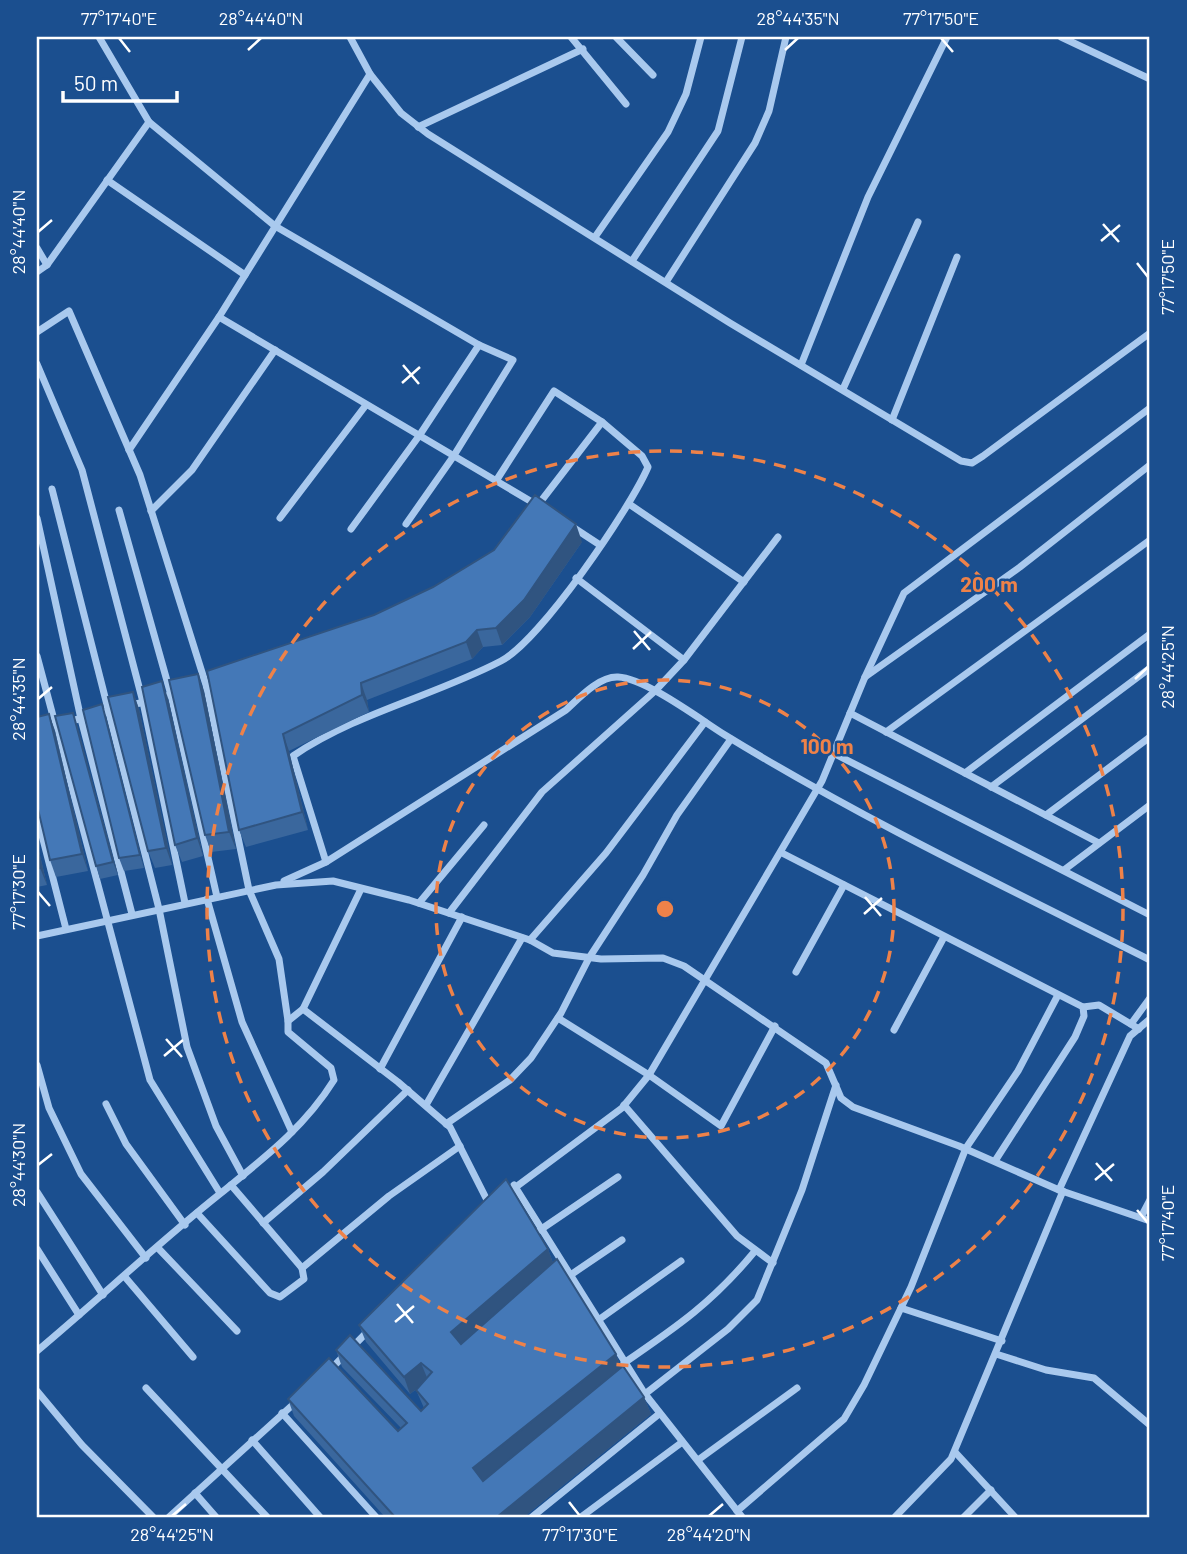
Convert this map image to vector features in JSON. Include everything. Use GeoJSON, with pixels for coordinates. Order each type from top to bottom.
{"type":"FeatureCollection","features":[{"type":"Feature","properties":{"kind":"street"},"geometry":{"type":"LineString","coordinates":[[99,37],[149,122],[275,226],[479,345],[513,360],[453,457],[406,524]]}},
{"type":"Feature","properties":{"kind":"street"},"geometry":{"type":"LineString","coordinates":[[349,37],[370,74],[401,113],[418,127],[951,456],[972,463],[1150,333]]}},
{"type":"Feature","properties":{"kind":"street"},"geometry":{"type":"LineString","coordinates":[[571,37],[626,104]]}},
{"type":"Feature","properties":{"kind":"street"},"geometry":{"type":"LineString","coordinates":[[616,37],[653,75]]}},
{"type":"Feature","properties":{"kind":"street"},"geometry":{"type":"LineString","coordinates":[[595,237],[668,132],[686,94],[701,37]]}},
{"type":"Feature","properties":{"kind":"street"},"geometry":{"type":"LineString","coordinates":[[632,261],[718,131],[742,37]]}},
{"type":"Feature","properties":{"kind":"street"},"geometry":{"type":"LineString","coordinates":[[666,282],[755,143],[769,111],[786,37]]}},
{"type":"Feature","properties":{"kind":"street"},"geometry":{"type":"LineString","coordinates":[[801,365],[868,197],[947,37]]}},
{"type":"Feature","properties":{"kind":"street"},"geometry":{"type":"LineString","coordinates":[[1060,37],[1150,79]]}},
{"type":"Feature","properties":{"kind":"street"},"geometry":{"type":"LineString","coordinates":[[418,127],[583,50]]}},
{"type":"Feature","properties":{"kind":"street"},"geometry":{"type":"LineString","coordinates":[[129,450],[219,317],[370,74]]}},
{"type":"Feature","properties":{"kind":"street"},"geometry":{"type":"LineString","coordinates":[[37,272],[47,265],[149,122]]}},
{"type":"Feature","properties":{"kind":"street"},"geometry":{"type":"LineString","coordinates":[[107,180],[245,275]]}},
{"type":"Feature","properties":{"kind":"street"},"geometry":{"type":"LineString","coordinates":[[843,389],[918,222]]}},
{"type":"Feature","properties":{"kind":"street"},"geometry":{"type":"LineString","coordinates":[[37,248],[47,265]]}},
{"type":"Feature","properties":{"kind":"street"},"geometry":{"type":"LineString","coordinates":[[891,420],[957,257]]}},
{"type":"Feature","properties":{"kind":"street"},"geometry":{"type":"LineString","coordinates":[[37,332],[69,311],[129,450],[206,685],[249,890],[279,959],[288,1032],[331,1068],[334,1080],[272,1154],[220,1193],[37,1350]]}},
{"type":"Feature","properties":{"kind":"street"},"geometry":{"type":"LineString","coordinates":[[219,317],[548,512]]}},
{"type":"Feature","properties":{"kind":"street"},"geometry":{"type":"LineString","coordinates":[[351,529],[419,436],[479,345]]}},
{"type":"Feature","properties":{"kind":"street"},"geometry":{"type":"LineString","coordinates":[[151,511],[192,470],[275,350]]}},
{"type":"Feature","properties":{"kind":"street"},"geometry":{"type":"LineString","coordinates":[[37,364],[82,470],[143,702],[185,903]]}},
{"type":"Feature","properties":{"kind":"street"},"geometry":{"type":"LineString","coordinates":[[326,862],[293,757],[342,730],[504,660],[545,622],[629,504],[648,467],[642,456],[602,422],[555,391],[496,481]]}},
{"type":"Feature","properties":{"kind":"street"},"geometry":{"type":"LineString","coordinates":[[280,518],[366,405]]}},
{"type":"Feature","properties":{"kind":"street"},"geometry":{"type":"LineString","coordinates":[[483,1219],[514,1185],[624,1105],[649,1075],[782,853],[816,790],[904,593],[1150,408]]}},
{"type":"Feature","properties":{"kind":"street"},"geometry":{"type":"LineString","coordinates":[[532,516],[602,422]]}},
{"type":"Feature","properties":{"kind":"street"},"geometry":{"type":"LineString","coordinates":[[865,677],[1020,567],[1150,466]]}},
{"type":"Feature","properties":{"kind":"street"},"geometry":{"type":"LineString","coordinates":[[52,489],[159,909],[187,1047],[216,1126],[243,1176]]}},
{"type":"Feature","properties":{"kind":"street"},"geometry":{"type":"LineString","coordinates":[[629,504],[744,582]]}},
{"type":"Feature","properties":{"kind":"street"},"geometry":{"type":"LineString","coordinates":[[118,510],[171,695],[217,897]]}},
{"type":"Feature","properties":{"kind":"street"},"geometry":{"type":"LineString","coordinates":[[37,518],[81,719],[132,914]]}},
{"type":"Feature","properties":{"kind":"street"},"geometry":{"type":"LineString","coordinates":[[558,519],[600,545]]}},
{"type":"Feature","properties":{"kind":"street"},"geometry":{"type":"LineString","coordinates":[[449,913],[542,792],[655,691],[684,660],[778,537]]}},
{"type":"Feature","properties":{"kind":"street"},"geometry":{"type":"LineString","coordinates":[[886,732],[1150,540]]}},
{"type":"Feature","properties":{"kind":"street"},"geometry":{"type":"LineString","coordinates":[[576,578],[684,660]]}},
{"type":"Feature","properties":{"kind":"street"},"geometry":{"type":"LineString","coordinates":[[965,773],[1150,634]]}},
{"type":"Feature","properties":{"kind":"street"},"geometry":{"type":"LineString","coordinates":[[37,656],[149,1080],[220,1193]]}},
{"type":"Feature","properties":{"kind":"street"},"geometry":{"type":"LineString","coordinates":[[992,787],[1150,668]]}},
{"type":"Feature","properties":{"kind":"street"},"geometry":{"type":"LineString","coordinates":[[276,885],[326,862],[566,710],[609,678],[621,677],[655,691],[816,790],[1150,960]]}},
{"type":"Feature","properties":{"kind":"street"},"geometry":{"type":"LineString","coordinates":[[195,688],[220,681]]}},
{"type":"Feature","properties":{"kind":"street"},"geometry":{"type":"LineString","coordinates":[[37,730],[183,691]]}},
{"type":"Feature","properties":{"kind":"street"},"geometry":{"type":"LineString","coordinates":[[850,713],[1099,843]]}},
{"type":"Feature","properties":{"kind":"street"},"geometry":{"type":"LineString","coordinates":[[426,1105],[526,939],[606,853],[705,722]]}},
{"type":"Feature","properties":{"kind":"street"},"geometry":{"type":"LineString","coordinates":[[1046,816],[1150,737]]}},
{"type":"Feature","properties":{"kind":"street"},"geometry":{"type":"LineString","coordinates":[[446,1124],[510,1080],[531,1058],[558,1018],[589,958],[643,875],[677,815],[731,738]]}},
{"type":"Feature","properties":{"kind":"street"},"geometry":{"type":"LineString","coordinates":[[833,753],[1150,915]]}},
{"type":"Feature","properties":{"kind":"street"},"geometry":{"type":"LineString","coordinates":[[1064,870],[1150,805]]}},
{"type":"Feature","properties":{"kind":"street"},"geometry":{"type":"LineString","coordinates":[[37,816],[66,929]]}},
{"type":"Feature","properties":{"kind":"street"},"geometry":{"type":"LineString","coordinates":[[419,903],[484,825]]}},
{"type":"Feature","properties":{"kind":"street"},"geometry":{"type":"LineString","coordinates":[[782,853],[1058,995],[1083,1007],[1099,1005],[1139,1029]]}},
{"type":"Feature","properties":{"kind":"street"},"geometry":{"type":"LineString","coordinates":[[37,936],[249,890],[333,881],[462,917],[526,939],[552,953],[589,958],[663,958],[684,966],[705,979],[826,1063],[841,1098],[853,1107],[966,1149],[1061,1191],[1150,1221]]}},
{"type":"Feature","properties":{"kind":"street"},"geometry":{"type":"LineString","coordinates":[[796,972],[844,885]]}},
{"type":"Feature","properties":{"kind":"street"},"geometry":{"type":"LineString","coordinates":[[288,1021],[303,1009],[361,889]]}},
{"type":"Feature","properties":{"kind":"street"},"geometry":{"type":"LineString","coordinates":[[207,899],[243,1022],[292,1132]]}},
{"type":"Feature","properties":{"kind":"street"},"geometry":{"type":"LineString","coordinates":[[380,1069],[462,917]]}},
{"type":"Feature","properties":{"kind":"street"},"geometry":{"type":"LineString","coordinates":[[894,1030],[944,937]]}},
{"type":"Feature","properties":{"kind":"street"},"geometry":{"type":"LineString","coordinates":[[514,1185],[645,1394],[739,1514],[844,1419],[864,1385],[901,1308],[966,1149],[1018,1070],[1058,995]]}},
{"type":"Feature","properties":{"kind":"street"},"geometry":{"type":"LineString","coordinates":[[1131,1024],[1150,998]]}},
{"type":"Feature","properties":{"kind":"street"},"geometry":{"type":"LineString","coordinates":[[995,1161],[1075,1037],[1084,1016],[1083,1007]]}},
{"type":"Feature","properties":{"kind":"street"},"geometry":{"type":"LineString","coordinates":[[303,1009],[408,1090],[446,1124],[460,1146],[491,1210]]}},
{"type":"Feature","properties":{"kind":"street"},"geometry":{"type":"LineString","coordinates":[[558,1018],[649,1075],[721,1126],[775,1026]]}},
{"type":"Feature","properties":{"kind":"street"},"geometry":{"type":"LineString","coordinates":[[895,1517],[925,1489],[955,1452],[1061,1191],[1130,1036],[1150,1019]]}},
{"type":"Feature","properties":{"kind":"street"},"geometry":{"type":"LineString","coordinates":[[37,1065],[49,1108],[81,1174],[146,1258]]}},
{"type":"Feature","properties":{"kind":"street"},"geometry":{"type":"LineString","coordinates":[[645,1394],[747,1312],[757,1300],[821,1138],[836,1085]]}},
{"type":"Feature","properties":{"kind":"street"},"geometry":{"type":"LineString","coordinates":[[263,1223],[323,1172],[408,1090]]}},
{"type":"Feature","properties":{"kind":"street"},"geometry":{"type":"LineString","coordinates":[[106,1104],[127,1144],[185,1225]]}},
{"type":"Feature","properties":{"kind":"street"},"geometry":{"type":"LineString","coordinates":[[624,1105],[737,1236],[773,1264]]}},
{"type":"Feature","properties":{"kind":"street"},"geometry":{"type":"LineString","coordinates":[[302,1268],[389,1196],[460,1146]]}},
{"type":"Feature","properties":{"kind":"street"},"geometry":{"type":"LineString","coordinates":[[540,1230],[618,1177]]}},
{"type":"Feature","properties":{"kind":"street"},"geometry":{"type":"LineString","coordinates":[[197,1213],[270,1293],[279,1297],[295,1288],[304,1279],[302,1268],[231,1185]]}},
{"type":"Feature","properties":{"kind":"street"},"geometry":{"type":"LineString","coordinates":[[37,1192],[103,1295]]}},
{"type":"Feature","properties":{"kind":"street"},"geometry":{"type":"LineString","coordinates":[[1142,1217],[1150,1200]]}},
{"type":"Feature","properties":{"kind":"street"},"geometry":{"type":"LineString","coordinates":[[569,1276],[622,1240]]}},
{"type":"Feature","properties":{"kind":"street"},"geometry":{"type":"LineString","coordinates":[[37,1248],[79,1315]]}},
{"type":"Feature","properties":{"kind":"street"},"geometry":{"type":"LineString","coordinates":[[158,1248],[237,1331]]}},
{"type":"Feature","properties":{"kind":"street"},"geometry":{"type":"LineString","coordinates":[[624,1363],[699,1311],[728,1284],[755,1251]]}},
{"type":"Feature","properties":{"kind":"street"},"geometry":{"type":"LineString","coordinates":[[597,1321],[681,1261]]}},
{"type":"Feature","properties":{"kind":"street"},"geometry":{"type":"LineString","coordinates":[[553,1276],[563,1267]]}},
{"type":"Feature","properties":{"kind":"street"},"geometry":{"type":"LineString","coordinates":[[125,1277],[192,1357]]}},
{"type":"Feature","properties":{"kind":"street"},"geometry":{"type":"LineString","coordinates":[[901,1308],[1002,1341]]}},
{"type":"Feature","properties":{"kind":"street"},"geometry":{"type":"LineString","coordinates":[[326,1374],[371,1328]]}},
{"type":"Feature","properties":{"kind":"street"},"geometry":{"type":"LineString","coordinates":[[355,1344],[364,1353]]}},
{"type":"Feature","properties":{"kind":"street"},"geometry":{"type":"LineString","coordinates":[[996,1354],[1046,1370],[1094,1378],[1150,1425]]}},
{"type":"Feature","properties":{"kind":"street"},"geometry":{"type":"LineString","coordinates":[[334,1366],[342,1375]]}},
{"type":"Feature","properties":{"kind":"street"},"geometry":{"type":"LineString","coordinates":[[620,1380],[630,1372]]}},
{"type":"Feature","properties":{"kind":"street"},"geometry":{"type":"LineString","coordinates":[[146,1388],[267,1517]]}},
{"type":"Feature","properties":{"kind":"street"},"geometry":{"type":"LineString","coordinates":[[698,1461],[797,1388]]}},
{"type":"Feature","properties":{"kind":"street"},"geometry":{"type":"LineString","coordinates":[[169,1517],[309,1390]]}},
{"type":"Feature","properties":{"kind":"street"},"geometry":{"type":"LineString","coordinates":[[37,1391],[82,1445],[153,1517]]}},
{"type":"Feature","properties":{"kind":"street"},"geometry":{"type":"LineString","coordinates":[[282,1413],[376,1517]]}},
{"type":"Feature","properties":{"kind":"street"},"geometry":{"type":"LineString","coordinates":[[532,1517],[659,1414]]}},
{"type":"Feature","properties":{"kind":"street"},"geometry":{"type":"LineString","coordinates":[[252,1440],[320,1517]]}},
{"type":"Feature","properties":{"kind":"street"},"geometry":{"type":"LineString","coordinates":[[581,1517],[681,1443]]}},
{"type":"Feature","properties":{"kind":"street"},"geometry":{"type":"LineString","coordinates":[[955,1452],[1015,1517]]}},
{"type":"Feature","properties":{"kind":"street"},"geometry":{"type":"LineString","coordinates":[[964,1517],[991,1490]]}},
{"type":"Feature","properties":{"kind":"street"},"geometry":{"type":"LineString","coordinates":[[195,1493],[216,1517]]}},
{"type":"Feature","properties":{"kind":"building"},"geometry":{"type":"Polygon","coordinates":[[[535,495],[576,524],[524,600],[496,628],[477,630],[466,642],[361,683],[362,695],[283,734],[302,812],[239,830],[207,671],[374,615],[433,587],[494,550],[535,495]]]}},
{"type":"Feature","properties":{"kind":"building"},"geometry":{"type":"Polygon","coordinates":[[[198,674],[229,832],[205,835],[169,680],[198,674]]]}},
{"type":"Feature","properties":{"kind":"building"},"geometry":{"type":"Polygon","coordinates":[[[162,681],[197,838],[175,845],[142,687],[162,681]]]}},
{"type":"Feature","properties":{"kind":"building"},"geometry":{"type":"Polygon","coordinates":[[[133,692],[166,848],[148,851],[108,697],[133,692]]]}},
{"type":"Feature","properties":{"kind":"building"},"geometry":{"type":"Polygon","coordinates":[[[102,704],[140,855],[119,858],[83,710],[102,704]]]}},
{"type":"Feature","properties":{"kind":"building"},"geometry":{"type":"Polygon","coordinates":[[[73,713],[113,862],[96,866],[55,716],[73,713]]]}},
{"type":"Feature","properties":{"kind":"building"},"geometry":{"type":"Polygon","coordinates":[[[49,714],[82,854],[50,860],[37,805],[37,717],[49,714]]]}},
{"type":"Feature","properties":{"kind":"building"},"geometry":{"type":"Polygon","coordinates":[[[506,1179],[548,1249],[451,1332],[461,1344],[557,1259],[616,1354],[473,1468],[483,1481],[623,1366],[644,1397],[497,1517],[395,1517],[288,1399],[329,1358],[398,1431],[407,1423],[336,1350],[350,1335],[421,1411],[428,1404],[416,1390],[432,1372],[421,1363],[404,1377],[359,1325],[506,1179]]]}}]}
